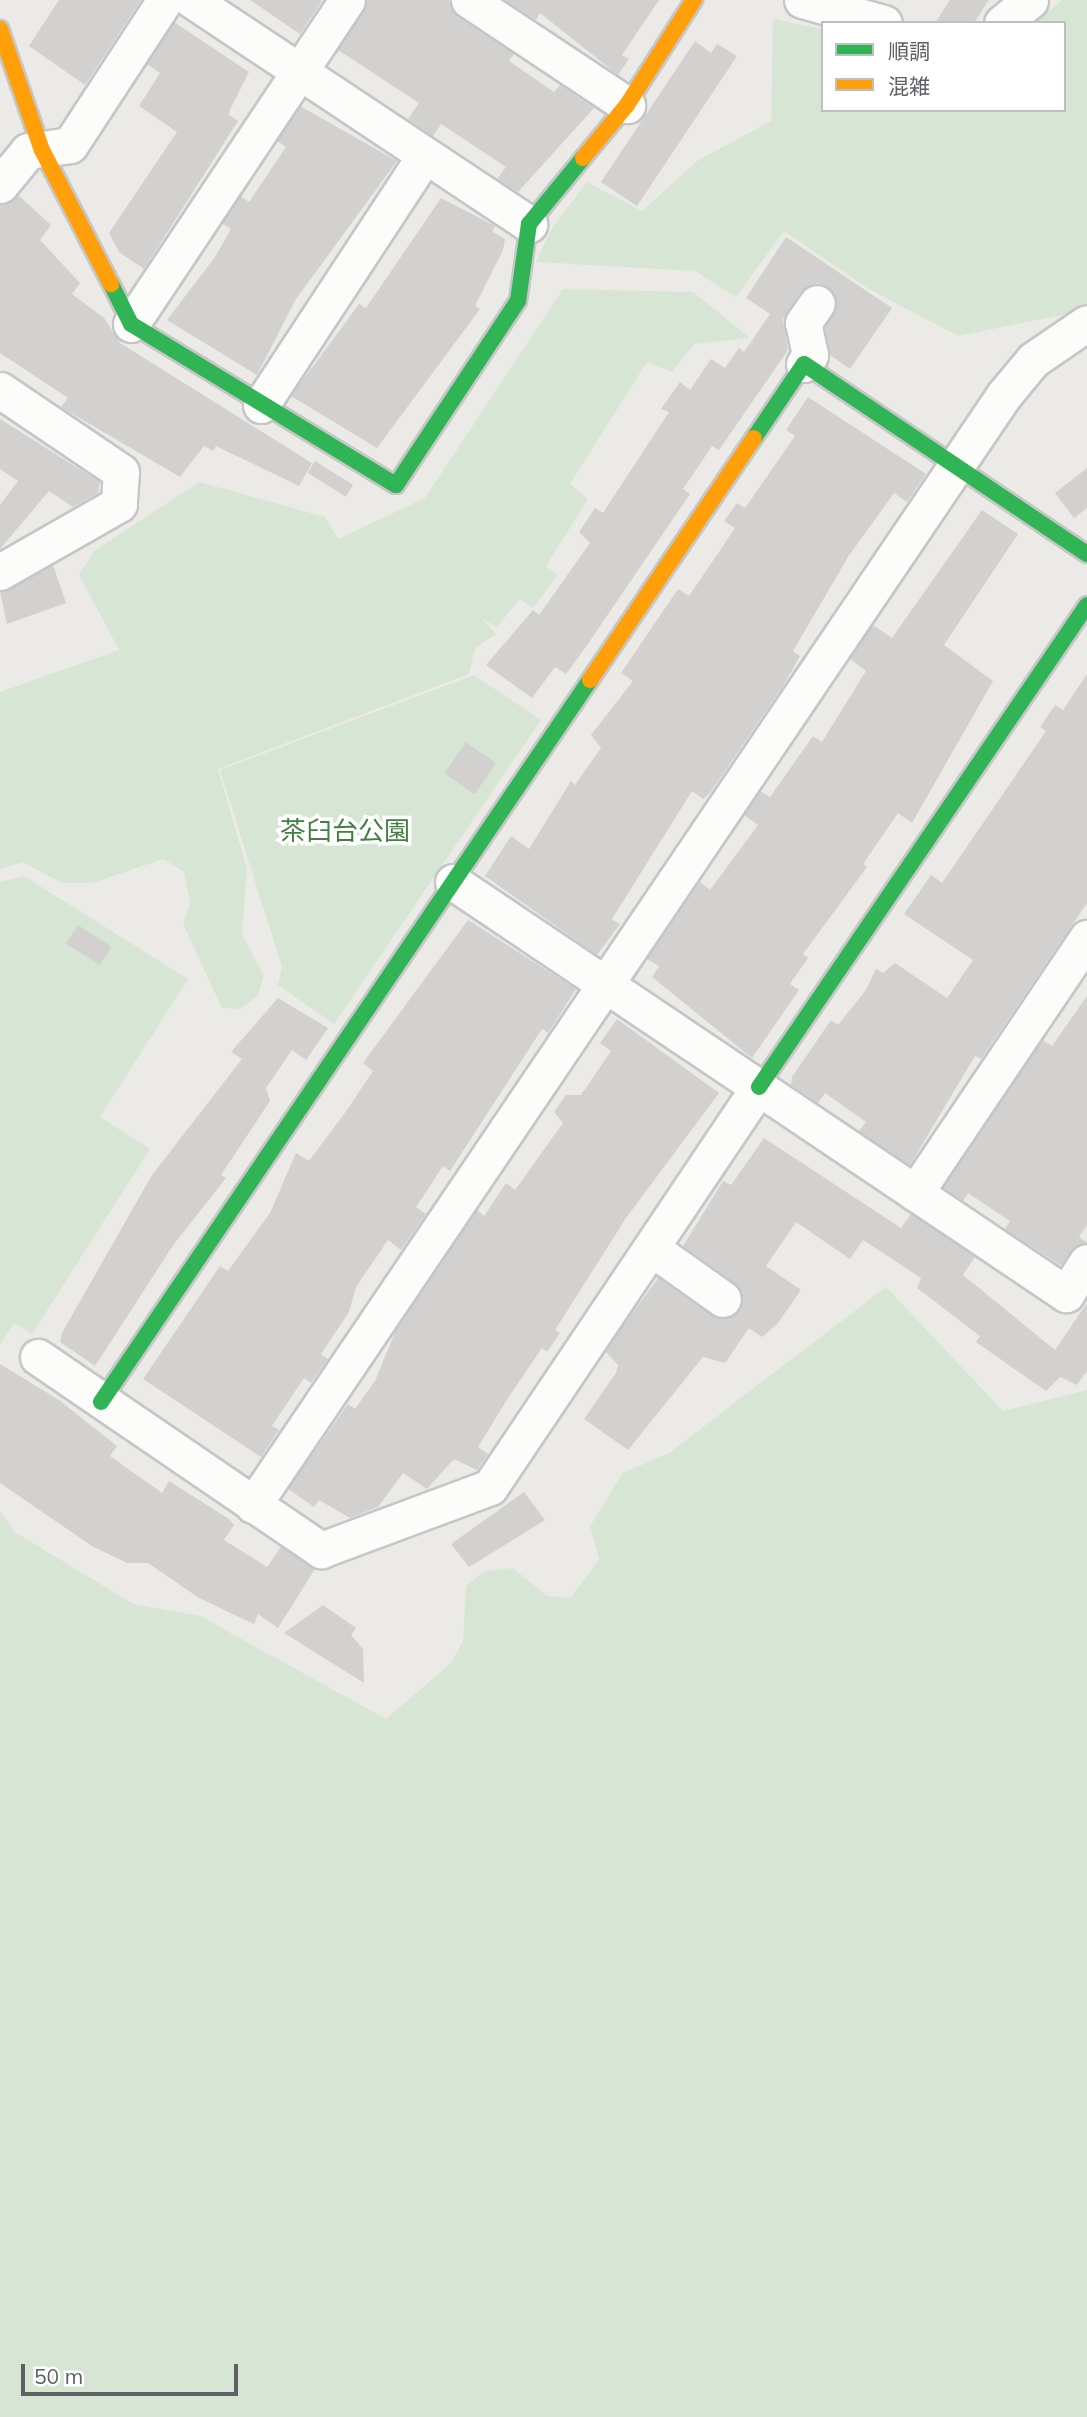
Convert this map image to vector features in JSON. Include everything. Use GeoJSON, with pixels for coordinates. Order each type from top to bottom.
{"type":"FeatureCollection","features":[{"type":"Feature","properties":{"kind":"street"},"geometry":{"type":"LineString","coordinates":[[0,185],[28,151],[70,145],[165,0]]}},
{"type":"Feature","properties":{"kind":"street"},"geometry":{"type":"LineString","coordinates":[[192,0],[529,224]]}},
{"type":"Feature","properties":{"kind":"street"},"geometry":{"type":"LineString","coordinates":[[131,324],[347,0]]}},
{"type":"Feature","properties":{"kind":"street"},"geometry":{"type":"LineString","coordinates":[[469,0],[627,105]]}},
{"type":"Feature","properties":{"kind":"street"},"geometry":{"type":"LineString","coordinates":[[0,29],[42,150],[131,324],[396,485],[518,301],[529,224],[627,105],[694,0]]}},
{"type":"Feature","properties":{"kind":"street"},"geometry":{"type":"LineString","coordinates":[[802,0],[876,12]]}},
{"type":"Feature","properties":{"kind":"street"},"geometry":{"type":"LineString","coordinates":[[1004,21],[1030,0]]}},
{"type":"Feature","properties":{"kind":"street"},"geometry":{"type":"LineString","coordinates":[[261,405],[425,155]]}},
{"type":"Feature","properties":{"kind":"street"},"geometry":{"type":"LineString","coordinates":[[101,1402],[810,355],[803,323],[817,303]]}},
{"type":"Feature","properties":{"kind":"street"},"geometry":{"type":"LineString","coordinates":[[253,1505],[604,982],[1017,377],[1087,323]]}},
{"type":"Feature","properties":{"kind":"street"},"geometry":{"type":"LineString","coordinates":[[804,364],[1087,554]]}},
{"type":"Feature","properties":{"kind":"street"},"geometry":{"type":"LineString","coordinates":[[0,390],[121,472],[119,504],[0,572]]}},
{"type":"Feature","properties":{"kind":"street"},"geometry":{"type":"LineString","coordinates":[[38,1357],[321,1550],[490,1487],[1087,605]]}},
{"type":"Feature","properties":{"kind":"street"},"geometry":{"type":"LineString","coordinates":[[453,882],[1066,1294],[1087,1262]]}},
{"type":"Feature","properties":{"kind":"street"},"geometry":{"type":"LineString","coordinates":[[915,1193],[1087,938]]}},
{"type":"Feature","properties":{"kind":"street"},"geometry":{"type":"LineString","coordinates":[[651,1248],[723,1298]]}},
{"type":"Feature","properties":{"kind":"green space"},"geometry":{"type":"Polygon","coordinates":[[[1062,0],[1087,0],[1087,303],[1067,314],[958,336],[869,289],[784,231],[736,297],[695,271],[536,262],[551,230],[587,182],[642,211],[697,161],[771,121],[773,19],[821,29],[821,112],[1066,112],[1066,21],[1036,21],[1062,0]]]}},
{"type":"Feature","properties":{"kind":"green space"},"geometry":{"type":"Polygon","coordinates":[[[563,289],[693,292],[750,338],[694,344],[672,372],[647,362],[570,484],[588,499],[546,566],[558,575],[533,608],[520,599],[497,627],[482,619],[496,634],[475,648],[469,674],[218,769],[247,869],[242,934],[264,976],[258,995],[241,1009],[222,1008],[183,924],[190,903],[184,872],[163,859],[92,883],[62,883],[23,862],[0,869],[0,692],[119,650],[79,575],[94,551],[199,482],[325,517],[338,539],[425,498],[563,289]]]}},
{"type":"Feature","properties":{"kind":"green space","name":"茶臼台公園"},"geometry":{"type":"Polygon","coordinates":[[[474,675],[541,720],[334,1024],[278,985],[282,967],[220,770],[474,675]]]}},
{"type":"Feature","properties":{"kind":"green space"},"geometry":{"type":"Polygon","coordinates":[[[24,876],[188,979],[100,1117],[150,1149],[32,1334],[14,1323],[0,1345],[0,882],[24,876]]]}},
{"type":"Feature","properties":{"kind":"green space"},"geometry":{"type":"Polygon","coordinates":[[[886,1287],[1003,1411],[1087,1390],[1087,2417],[0,2417],[0,1511],[15,1532],[133,1604],[200,1616],[386,1719],[451,1663],[463,1641],[466,1586],[485,1571],[513,1568],[547,1596],[571,1598],[599,1559],[590,1526],[623,1473],[669,1453],[886,1287]]]}},
{"type":"Feature","properties":{"kind":"building"},"geometry":{"type":"Polygon","coordinates":[[[59,0],[141,0],[85,85],[29,46],[59,0]]]}},
{"type":"Feature","properties":{"kind":"building"},"geometry":{"type":"Polygon","coordinates":[[[250,0],[320,0],[322,1],[300,34],[250,0]]]}},
{"type":"Feature","properties":{"kind":"building"},"geometry":{"type":"Polygon","coordinates":[[[367,0],[449,0],[458,17],[514,54],[509,61],[554,92],[560,85],[594,108],[518,192],[497,179],[506,167],[441,124],[433,136],[408,119],[419,103],[338,50],[367,0]]]}},
{"type":"Feature","properties":{"kind":"building"},"geometry":{"type":"Polygon","coordinates":[[[505,0],[659,0],[622,55],[629,59],[618,75],[540,13],[536,20],[505,0]]]}},
{"type":"Feature","properties":{"kind":"building"},"geometry":{"type":"Polygon","coordinates":[[[950,0],[989,0],[975,21],[936,21],[950,0]]]}},
{"type":"Feature","properties":{"kind":"building"},"geometry":{"type":"Polygon","coordinates":[[[174,22],[249,72],[228,114],[238,121],[144,269],[119,252],[109,233],[177,132],[139,106],[160,73],[147,64],[174,22]]]}},
{"type":"Feature","properties":{"kind":"building"},"geometry":{"type":"Polygon","coordinates":[[[695,41],[711,53],[717,44],[737,56],[637,206],[601,182],[695,41]]]}},
{"type":"Feature","properties":{"kind":"building"},"geometry":{"type":"Polygon","coordinates":[[[300,106],[397,161],[296,299],[257,375],[167,320],[215,257],[231,229],[222,223],[240,196],[249,202],[286,147],[277,141],[300,106]]]}},
{"type":"Feature","properties":{"kind":"building"},"geometry":{"type":"Polygon","coordinates":[[[18,195],[51,225],[40,240],[80,283],[72,294],[104,318],[120,343],[312,463],[299,486],[216,446],[213,451],[204,446],[180,477],[61,407],[68,398],[0,353],[0,205],[18,195]]]}},
{"type":"Feature","properties":{"kind":"building"},"geometry":{"type":"Polygon","coordinates":[[[441,198],[495,226],[492,231],[505,239],[503,250],[475,306],[480,309],[377,448],[291,396],[359,304],[366,308],[441,198]]]}},
{"type":"Feature","properties":{"kind":"building"},"geometry":{"type":"Polygon","coordinates":[[[786,237],[892,308],[850,369],[830,355],[825,327],[837,305],[835,294],[818,283],[801,291],[783,319],[788,350],[719,450],[712,446],[683,489],[690,494],[566,674],[555,667],[532,698],[486,665],[533,610],[539,615],[590,543],[579,532],[595,508],[603,513],[669,412],[661,409],[680,382],[690,390],[711,359],[725,368],[739,348],[744,352],[770,314],[746,298],[786,237]]]}},
{"type":"Feature","properties":{"kind":"building"},"geometry":{"type":"Polygon","coordinates":[[[808,397],[926,474],[907,502],[894,493],[848,557],[793,651],[800,656],[783,686],[710,793],[703,799],[692,791],[612,919],[620,924],[597,955],[485,876],[511,836],[529,849],[571,781],[575,785],[601,748],[591,735],[633,681],[621,673],[678,589],[689,596],[717,555],[735,528],[724,521],[737,503],[745,508],[795,436],[786,430],[808,397]]]}},
{"type":"Feature","properties":{"kind":"building"},"geometry":{"type":"Polygon","coordinates":[[[0,419],[100,482],[98,493],[73,507],[49,491],[0,549],[0,505],[18,481],[0,469],[0,419]]]}},
{"type":"Feature","properties":{"kind":"building"},"geometry":{"type":"Polygon","coordinates":[[[315,461],[353,485],[346,497],[308,473],[315,461]]]}},
{"type":"Feature","properties":{"kind":"building"},"geometry":{"type":"Polygon","coordinates":[[[1087,468],[1087,508],[1074,518],[1055,493],[1087,468]]]}},
{"type":"Feature","properties":{"kind":"building"},"geometry":{"type":"Polygon","coordinates":[[[982,510],[1018,534],[944,645],[993,681],[912,823],[898,813],[863,864],[867,867],[803,954],[808,958],[790,984],[799,990],[752,1058],[652,977],[659,966],[647,959],[700,882],[710,890],[758,825],[744,815],[760,791],[770,797],[813,736],[822,742],[866,671],[850,659],[873,625],[892,638],[982,510]]]}},
{"type":"Feature","properties":{"kind":"building"},"geometry":{"type":"Polygon","coordinates":[[[53,565],[66,603],[7,624],[0,592],[53,565]]]}},
{"type":"Feature","properties":{"kind":"building"},"geometry":{"type":"Polygon","coordinates":[[[1087,674],[1087,903],[981,1059],[975,1056],[910,1165],[859,1131],[866,1122],[825,1093],[818,1103],[791,1085],[792,1077],[831,1020],[838,1025],[866,990],[876,969],[883,973],[895,963],[947,998],[973,960],[904,914],[931,875],[942,883],[1046,731],[1040,727],[1055,705],[1063,710],[1087,674]]]}},
{"type":"Feature","properties":{"kind":"building"},"geometry":{"type":"Polygon","coordinates":[[[466,742],[496,763],[475,794],[444,773],[466,742]]]}},
{"type":"Feature","properties":{"kind":"building"},"geometry":{"type":"Polygon","coordinates":[[[468,920],[576,989],[548,1033],[542,1029],[450,1171],[443,1166],[416,1207],[426,1214],[401,1250],[388,1240],[356,1287],[349,1312],[321,1354],[328,1359],[311,1383],[304,1378],[272,1426],[279,1430],[261,1457],[143,1379],[220,1266],[228,1271],[270,1213],[296,1153],[309,1161],[347,1110],[373,1071],[363,1063],[468,920]]]}},
{"type":"Feature","properties":{"kind":"building"},"geometry":{"type":"Polygon","coordinates":[[[78,925],[112,947],[100,965],[66,943],[78,925]]]}},
{"type":"Feature","properties":{"kind":"building"},"geometry":{"type":"Polygon","coordinates":[[[1087,996],[1087,1225],[1079,1237],[1087,1242],[1060,1265],[1005,1229],[1010,1221],[968,1193],[963,1201],[943,1187],[1042,1040],[1052,1046],[1087,996]]]}},
{"type":"Feature","properties":{"kind":"building"},"geometry":{"type":"Polygon","coordinates":[[[278,998],[328,1028],[306,1060],[292,1050],[266,1088],[270,1101],[221,1175],[226,1178],[174,1244],[95,1366],[60,1342],[62,1333],[152,1175],[242,1059],[231,1052],[278,998]]]}},
{"type":"Feature","properties":{"kind":"building"},"geometry":{"type":"Polygon","coordinates":[[[617,1019],[719,1093],[626,1218],[555,1330],[560,1333],[547,1352],[542,1348],[508,1398],[478,1447],[488,1454],[477,1470],[454,1459],[427,1489],[403,1473],[378,1507],[350,1518],[319,1500],[314,1507],[288,1489],[348,1404],[355,1409],[375,1381],[396,1330],[477,1210],[484,1216],[506,1183],[515,1190],[563,1123],[554,1112],[566,1095],[581,1095],[611,1051],[600,1043],[617,1019]]]}},
{"type":"Feature","properties":{"kind":"building"},"geometry":{"type":"Polygon","coordinates":[[[764,1138],[901,1228],[911,1214],[975,1257],[963,1275],[1055,1350],[1087,1303],[1087,1371],[1077,1385],[1060,1377],[1046,1391],[976,1342],[980,1336],[917,1288],[921,1278],[863,1240],[850,1259],[796,1222],[766,1266],[801,1290],[778,1323],[762,1337],[749,1328],[725,1363],[703,1357],[628,1450],[584,1419],[616,1373],[618,1365],[605,1351],[658,1278],[712,1316],[731,1317],[740,1310],[735,1283],[683,1246],[723,1181],[731,1185],[764,1138]]]}},
{"type":"Feature","properties":{"kind":"building"},"geometry":{"type":"Polygon","coordinates":[[[0,1364],[59,1400],[117,1446],[110,1456],[162,1493],[169,1481],[229,1519],[234,1525],[224,1540],[267,1567],[281,1547],[315,1569],[278,1628],[258,1614],[254,1624],[199,1598],[148,1563],[127,1563],[92,1546],[0,1483],[0,1364]]]}},
{"type":"Feature","properties":{"kind":"building"},"geometry":{"type":"Polygon","coordinates":[[[524,1492],[545,1520],[469,1567],[451,1544],[524,1492]]]}},
{"type":"Feature","properties":{"kind":"building"},"geometry":{"type":"Polygon","coordinates":[[[323,1605],[356,1628],[351,1635],[363,1649],[364,1683],[284,1633],[323,1605]]]}},
{"type":"Feature","properties":{"kind":"traffic: fast"},"geometry":{"type":"LineString","coordinates":[[111,284],[131,324],[396,485],[518,301],[529,224],[583,158]]}},
{"type":"Feature","properties":{"kind":"traffic: fast"},"geometry":{"type":"LineString","coordinates":[[754,438],[804,364],[1087,554]]}},
{"type":"Feature","properties":{"kind":"traffic: fast"},"geometry":{"type":"LineString","coordinates":[[759,1087],[1087,605]]}},
{"type":"Feature","properties":{"kind":"traffic: fast"},"geometry":{"type":"LineString","coordinates":[[101,1402],[590,680]]}},
{"type":"Feature","properties":{"kind":"traffic: slow"},"geometry":{"type":"LineString","coordinates":[[583,158],[627,105],[694,0]]}},
{"type":"Feature","properties":{"kind":"traffic: slow"},"geometry":{"type":"LineString","coordinates":[[0,29],[42,150],[111,284]]}},
{"type":"Feature","properties":{"kind":"traffic: slow"},"geometry":{"type":"LineString","coordinates":[[590,680],[754,438]]}}]}
